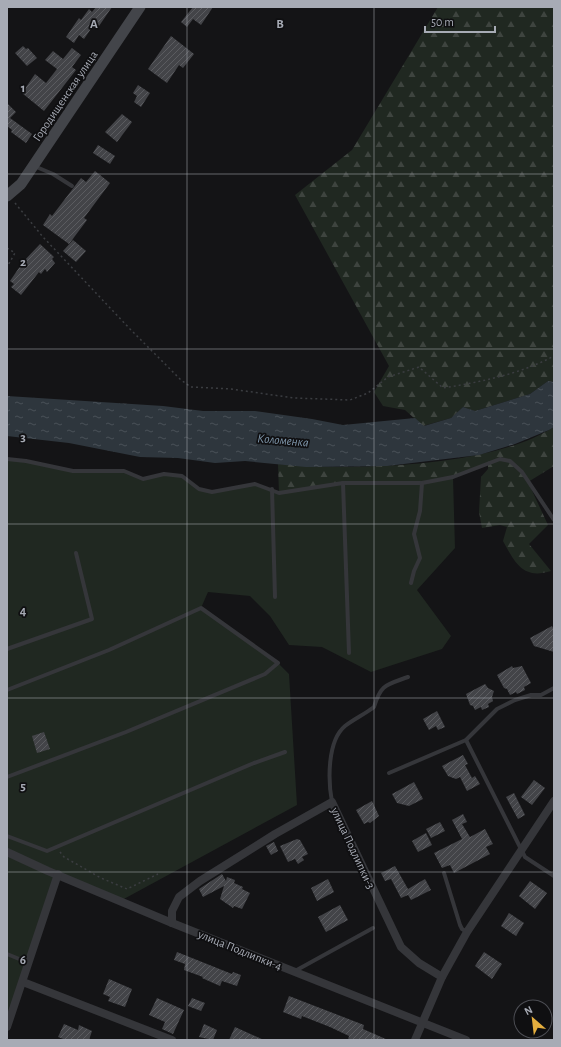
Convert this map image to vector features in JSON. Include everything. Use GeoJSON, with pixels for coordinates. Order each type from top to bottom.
{"type":"FeatureCollection","features":[{"type":"Feature","properties":{"kind":"street","name":"Городищенская улица"},"geometry":{"type":"LineString","coordinates":[[7,196],[21,184],[140,7]]}},
{"type":"Feature","properties":{"kind":"street"},"geometry":{"type":"LineString","coordinates":[[415,1040],[442,977],[467,932],[554,801]]}},
{"type":"Feature","properties":{"kind":"street","name":"улица Подлипки-3"},"geometry":{"type":"LineString","coordinates":[[172,923],[172,911],[179,897],[200,880],[275,834],[332,802],[401,947],[419,963],[442,977]]}},
{"type":"Feature","properties":{"kind":"street","name":"улица Подлипки-4"},"geometry":{"type":"LineString","coordinates":[[7,852],[172,923],[466,1040]]}},
{"type":"Feature","properties":{"kind":"street"},"geometry":{"type":"LineString","coordinates":[[7,1027],[58,874]]}},
{"type":"Feature","properties":{"kind":"street"},"geometry":{"type":"LineString","coordinates":[[23,982],[172,1040]]}},
{"type":"Feature","properties":{"kind":"lane"},"geometry":{"type":"LineString","coordinates":[[33,166],[53,174],[72,186]]}},
{"type":"Feature","properties":{"kind":"lane"},"geometry":{"type":"LineString","coordinates":[[7,459],[26,460],[73,471],[124,471],[143,480],[164,474],[182,476],[199,489],[212,492],[254,484],[279,492],[343,483],[422,483],[454,477],[500,459],[510,461],[522,472],[554,520]]}},
{"type":"Feature","properties":{"kind":"lane"},"geometry":{"type":"LineString","coordinates":[[343,483],[349,652]]}},
{"type":"Feature","properties":{"kind":"lane"},"geometry":{"type":"LineString","coordinates":[[411,583],[414,570],[420,558],[414,534],[420,511],[422,483]]}},
{"type":"Feature","properties":{"kind":"lane"},"geometry":{"type":"LineString","coordinates":[[272,489],[275,597]]}},
{"type":"Feature","properties":{"kind":"lane"},"geometry":{"type":"LineString","coordinates":[[7,649],[92,619],[76,553]]}},
{"type":"Feature","properties":{"kind":"lane"},"geometry":{"type":"LineString","coordinates":[[7,690],[109,650],[201,608],[278,663],[265,674],[126,732],[7,777]]}},
{"type":"Feature","properties":{"kind":"lane"},"geometry":{"type":"LineString","coordinates":[[332,802],[328,782],[334,740],[344,726],[374,707],[379,692],[390,684],[408,677]]}},
{"type":"Feature","properties":{"kind":"lane"},"geometry":{"type":"LineString","coordinates":[[389,773],[466,740],[497,709],[515,700],[541,694],[554,688]]}},
{"type":"Feature","properties":{"kind":"lane"},"geometry":{"type":"LineString","coordinates":[[466,740],[521,851],[525,857],[554,876]]}},
{"type":"Feature","properties":{"kind":"lane"},"geometry":{"type":"LineString","coordinates":[[7,836],[47,851],[254,763],[285,752]]}},
{"type":"Feature","properties":{"kind":"lane"},"geometry":{"type":"LineString","coordinates":[[444,873],[460,925],[462,929],[467,932]]}},
{"type":"Feature","properties":{"kind":"lane"},"geometry":{"type":"LineString","coordinates":[[295,972],[372,928]]}},
{"type":"Feature","properties":{"kind":"lane"},"geometry":{"type":"LineString","coordinates":[[7,954],[29,963]]}},
{"type":"Feature","properties":{"kind":"path"},"geometry":{"type":"LineString","coordinates":[[7,196],[43,237],[130,329],[180,380],[191,387],[231,389],[294,398],[350,400],[368,393],[388,377],[419,367],[443,388],[472,384],[532,368],[554,356]]}},
{"type":"Feature","properties":{"kind":"path"},"geometry":{"type":"LineString","coordinates":[[7,248],[15,253],[7,267]]}},
{"type":"Feature","properties":{"kind":"path"},"geometry":{"type":"LineString","coordinates":[[56,847],[64,857],[101,878],[127,888],[158,874]]}},
{"type":"Feature","properties":{"kind":"green space"},"geometry":{"type":"Polygon","coordinates":[[[438,7],[554,7],[554,382],[548,381],[530,394],[475,411],[463,407],[451,418],[423,426],[405,410],[383,406],[374,392],[389,366],[295,195],[352,150],[438,7]]]}},
{"type":"Feature","properties":{"kind":"green space"},"geometry":{"type":"Polygon","coordinates":[[[554,427],[554,466],[528,482],[548,525],[529,544],[551,571],[533,573],[521,568],[516,563],[503,541],[507,527],[500,525],[482,528],[479,512],[481,477],[488,469],[488,464],[453,477],[422,483],[279,493],[278,464],[344,467],[381,466],[420,464],[458,459],[494,451],[527,441],[554,427]]]}},
{"type":"Feature","properties":{"kind":"green space"},"geometry":{"type":"Polygon","coordinates":[[[7,459],[73,471],[124,471],[143,479],[164,474],[182,476],[199,489],[212,492],[255,484],[279,492],[343,483],[422,483],[453,477],[455,548],[417,590],[451,636],[442,649],[371,672],[322,647],[289,645],[270,616],[250,596],[208,592],[201,608],[278,663],[289,674],[297,805],[122,900],[58,874],[7,1027],[7,459]]]}},
{"type":"Feature","properties":{"kind":"water","name":"Коломенка"},"geometry":{"type":"Polygon","coordinates":[[[548,381],[554,382],[554,427],[549,430],[515,444],[479,455],[387,466],[306,467],[245,461],[215,463],[178,458],[140,457],[69,443],[7,436],[7,396],[163,406],[203,411],[255,411],[343,425],[415,418],[424,426],[451,418],[463,407],[475,411],[530,394],[548,381]]]}},
{"type":"Feature","properties":{"kind":"building"},"geometry":{"type":"Polygon","coordinates":[[[96,7],[112,7],[99,26],[95,23],[84,39],[79,35],[74,43],[66,37],[79,18],[81,20],[89,9],[92,12],[96,7]]]}},
{"type":"Feature","properties":{"kind":"building"},"geometry":{"type":"Polygon","coordinates":[[[193,7],[213,7],[201,25],[193,19],[187,27],[181,22],[193,7]]]}},
{"type":"Feature","properties":{"kind":"building"},"geometry":{"type":"Polygon","coordinates":[[[171,36],[194,54],[183,68],[179,65],[167,83],[148,69],[171,36]]]}},
{"type":"Feature","properties":{"kind":"building"},"geometry":{"type":"Polygon","coordinates":[[[23,46],[26,49],[28,48],[37,58],[27,66],[15,53],[23,46]]]}},
{"type":"Feature","properties":{"kind":"building"},"geometry":{"type":"Polygon","coordinates":[[[72,48],[81,55],[72,67],[76,70],[44,111],[22,93],[35,74],[46,83],[57,69],[45,60],[53,51],[63,59],[72,48]]]}},
{"type":"Feature","properties":{"kind":"building"},"geometry":{"type":"Polygon","coordinates":[[[138,85],[150,93],[141,107],[134,102],[137,96],[133,93],[138,85]]]}},
{"type":"Feature","properties":{"kind":"building"},"geometry":{"type":"Polygon","coordinates":[[[7,103],[16,112],[10,118],[32,134],[26,143],[11,132],[12,130],[7,126],[7,103]]]}},
{"type":"Feature","properties":{"kind":"building"},"geometry":{"type":"Polygon","coordinates":[[[122,114],[132,122],[117,142],[105,132],[122,114]]]}},
{"type":"Feature","properties":{"kind":"building"},"geometry":{"type":"Polygon","coordinates":[[[98,145],[115,156],[110,164],[93,153],[98,145]]]}},
{"type":"Feature","properties":{"kind":"building"},"geometry":{"type":"Polygon","coordinates":[[[95,171],[110,183],[84,218],[87,220],[69,244],[43,225],[50,214],[52,216],[81,178],[86,182],[95,171]]]}},
{"type":"Feature","properties":{"kind":"building"},"geometry":{"type":"Polygon","coordinates":[[[73,240],[86,251],[76,262],[63,251],[73,240]]]}},
{"type":"Feature","properties":{"kind":"building"},"geometry":{"type":"Polygon","coordinates":[[[40,244],[54,257],[52,259],[55,263],[47,272],[45,269],[41,274],[39,272],[21,295],[11,287],[14,284],[10,281],[23,262],[40,244]]]}},
{"type":"Feature","properties":{"kind":"building"},"geometry":{"type":"Polygon","coordinates":[[[552,626],[554,630],[554,652],[534,646],[530,638],[552,626]]]}},
{"type":"Feature","properties":{"kind":"building"},"geometry":{"type":"Polygon","coordinates":[[[512,666],[513,668],[522,666],[531,683],[524,687],[525,690],[517,694],[516,692],[510,695],[507,689],[504,688],[497,675],[512,666]]]}},
{"type":"Feature","properties":{"kind":"building"},"geometry":{"type":"Polygon","coordinates":[[[485,684],[488,688],[494,691],[492,697],[493,701],[488,704],[489,707],[482,710],[481,707],[475,710],[473,706],[470,705],[466,694],[485,684]]]}},
{"type":"Feature","properties":{"kind":"building"},"geometry":{"type":"Polygon","coordinates":[[[437,711],[445,727],[438,730],[436,726],[429,730],[423,719],[437,711]]]}},
{"type":"Feature","properties":{"kind":"building"},"geometry":{"type":"Polygon","coordinates":[[[44,732],[50,749],[37,753],[32,736],[44,732]]]}},
{"type":"Feature","properties":{"kind":"building"},"geometry":{"type":"Polygon","coordinates":[[[463,755],[468,764],[465,765],[472,778],[475,776],[480,784],[467,791],[460,777],[456,779],[448,776],[442,766],[463,755]]]}},
{"type":"Feature","properties":{"kind":"building"},"geometry":{"type":"Polygon","coordinates":[[[534,780],[545,788],[532,805],[521,797],[534,780]]]}},
{"type":"Feature","properties":{"kind":"building"},"geometry":{"type":"Polygon","coordinates":[[[414,782],[423,799],[409,806],[397,803],[392,794],[414,782]]]}},
{"type":"Feature","properties":{"kind":"building"},"geometry":{"type":"Polygon","coordinates":[[[514,793],[525,815],[518,819],[506,797],[514,793]]]}},
{"type":"Feature","properties":{"kind":"building"},"geometry":{"type":"Polygon","coordinates":[[[372,801],[379,816],[370,823],[368,822],[364,824],[356,810],[372,801]]]}},
{"type":"Feature","properties":{"kind":"building"},"geometry":{"type":"Polygon","coordinates":[[[463,814],[467,822],[462,824],[470,837],[485,829],[493,844],[486,847],[490,854],[454,873],[450,865],[442,868],[434,853],[462,839],[452,820],[463,814]]]}},
{"type":"Feature","properties":{"kind":"building"},"geometry":{"type":"Polygon","coordinates":[[[440,822],[445,831],[431,838],[426,829],[440,822]]]}},
{"type":"Feature","properties":{"kind":"building"},"geometry":{"type":"Polygon","coordinates":[[[426,833],[432,845],[418,852],[412,841],[426,833]]]}},
{"type":"Feature","properties":{"kind":"building"},"geometry":{"type":"Polygon","coordinates":[[[297,839],[300,840],[308,854],[302,857],[304,860],[298,864],[295,859],[288,862],[280,846],[297,839]]]}},
{"type":"Feature","properties":{"kind":"building"},"geometry":{"type":"Polygon","coordinates":[[[274,842],[278,851],[271,855],[266,846],[274,842]]]}},
{"type":"Feature","properties":{"kind":"building"},"geometry":{"type":"Polygon","coordinates":[[[395,866],[408,889],[425,879],[431,890],[411,900],[408,895],[401,898],[391,879],[385,881],[381,873],[395,866]]]}},
{"type":"Feature","properties":{"kind":"building"},"geometry":{"type":"Polygon","coordinates":[[[222,874],[226,881],[227,877],[235,880],[234,883],[243,887],[242,889],[250,893],[242,909],[234,906],[233,908],[220,899],[224,886],[203,897],[199,889],[222,874]]]}},
{"type":"Feature","properties":{"kind":"building"},"geometry":{"type":"Polygon","coordinates":[[[328,879],[334,892],[317,901],[311,888],[328,879]]]}},
{"type":"Feature","properties":{"kind":"building"},"geometry":{"type":"Polygon","coordinates":[[[530,881],[547,893],[535,909],[519,896],[530,881]]]}},
{"type":"Feature","properties":{"kind":"building"},"geometry":{"type":"Polygon","coordinates":[[[340,905],[348,920],[326,932],[318,917],[340,905]]]}},
{"type":"Feature","properties":{"kind":"building"},"geometry":{"type":"Polygon","coordinates":[[[509,913],[524,923],[516,936],[501,926],[509,913]]]}},
{"type":"Feature","properties":{"kind":"building"},"geometry":{"type":"Polygon","coordinates":[[[177,952],[232,974],[233,972],[241,975],[237,986],[222,981],[220,986],[202,978],[203,977],[184,970],[185,964],[174,960],[177,952]]]}},
{"type":"Feature","properties":{"kind":"building"},"geometry":{"type":"Polygon","coordinates":[[[484,952],[502,964],[492,979],[475,966],[484,952]]]}},
{"type":"Feature","properties":{"kind":"building"},"geometry":{"type":"Polygon","coordinates":[[[109,979],[132,989],[125,1007],[108,1001],[110,997],[103,994],[109,979]]]}},
{"type":"Feature","properties":{"kind":"building"},"geometry":{"type":"Polygon","coordinates":[[[289,996],[364,1025],[363,1029],[388,1040],[348,1040],[349,1036],[330,1027],[302,1016],[301,1019],[283,1012],[289,996]]]}},
{"type":"Feature","properties":{"kind":"building"},"geometry":{"type":"Polygon","coordinates":[[[157,998],[184,1010],[173,1034],[162,1029],[165,1022],[149,1015],[157,998]]]}},
{"type":"Feature","properties":{"kind":"building"},"geometry":{"type":"Polygon","coordinates":[[[192,998],[205,1003],[201,1011],[188,1006],[192,998]]]}},
{"type":"Feature","properties":{"kind":"building"},"geometry":{"type":"Polygon","coordinates":[[[64,1024],[78,1030],[79,1025],[92,1031],[89,1040],[66,1040],[58,1037],[64,1024]]]}},
{"type":"Feature","properties":{"kind":"building"},"geometry":{"type":"Polygon","coordinates":[[[204,1024],[217,1030],[213,1040],[199,1037],[204,1024]]]}},
{"type":"Feature","properties":{"kind":"building"},"geometry":{"type":"Polygon","coordinates":[[[235,1027],[264,1040],[229,1040],[235,1027]]]}}]}
